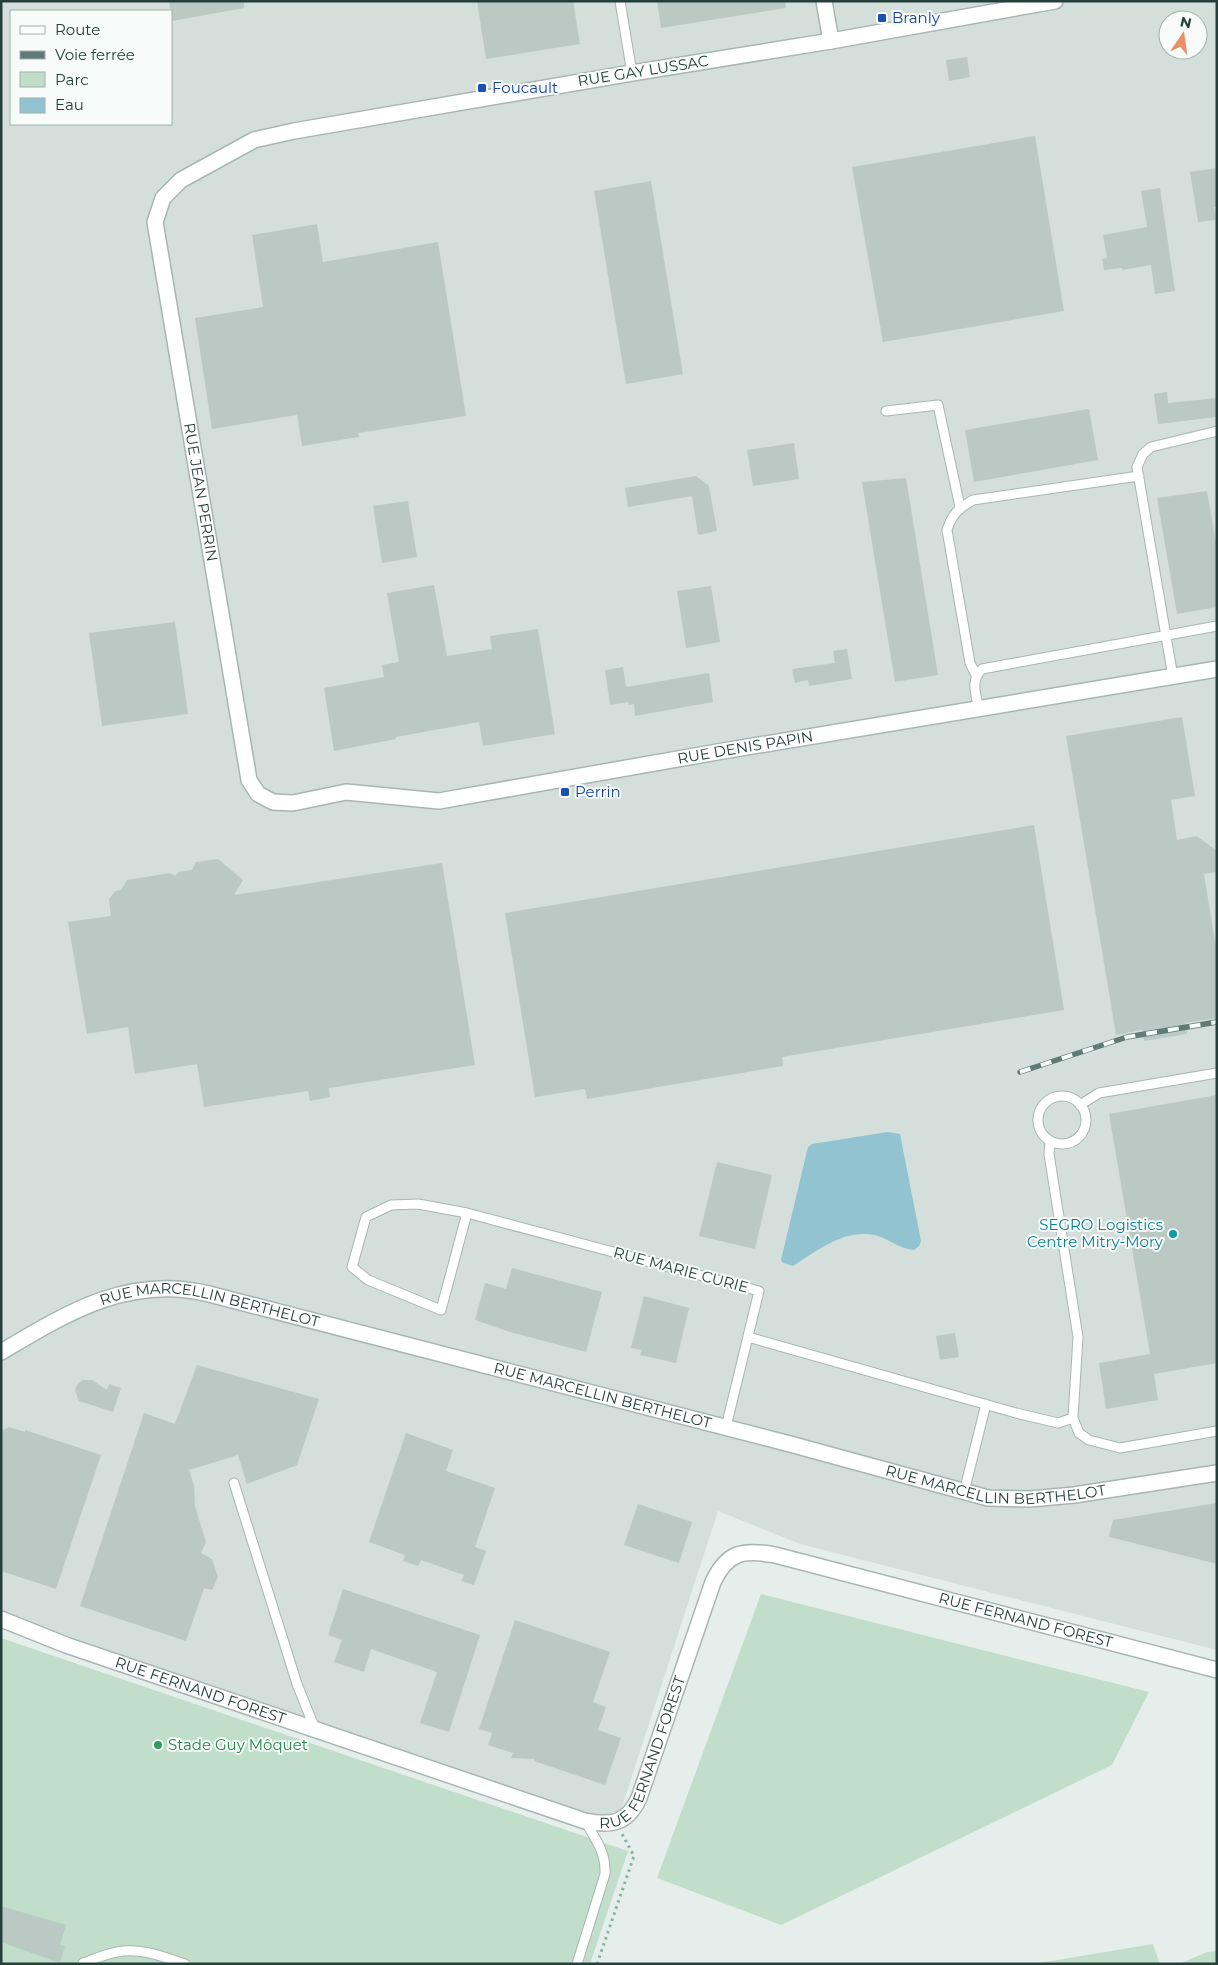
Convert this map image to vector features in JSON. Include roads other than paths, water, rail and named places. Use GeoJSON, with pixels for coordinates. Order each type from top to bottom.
{"type":"FeatureCollection","features":[{"type":"Feature","properties":{"kind":"street"},"geometry":{"type":"LineString","coordinates":[[824,1],[831,41]]}},
{"type":"Feature","properties":{"kind":"street","name":"RUE GAY LUSSAC"},"geometry":{"type":"LineString","coordinates":[[181,180],[254,140],[1055,1]]}},
{"type":"Feature","properties":{"kind":"street","name":"RUE JEAN PERRIN"},"geometry":{"type":"LineString","coordinates":[[181,180],[164,198],[155,222],[249,780],[258,794],[273,802]]}},
{"type":"Feature","properties":{"kind":"street","name":"RUE DENIS PAPIN"},"geometry":{"type":"LineString","coordinates":[[273,802],[293,803],[346,792],[439,801],[1217,669]]}},
{"type":"Feature","properties":{"kind":"street","name":"RUE MARCELLIN BERTHELOT"},"geometry":{"type":"LineString","coordinates":[[1,1352],[73,1311],[127,1293],[159,1288],[176,1288],[228,1299],[726,1427],[988,1498],[1030,1499],[1074,1495],[1217,1473]]}},
{"type":"Feature","properties":{"kind":"street","name":"RUE FERNAND FOREST"},"geometry":{"type":"LineString","coordinates":[[1,1619],[66,1644],[315,1730],[585,1821],[601,1824],[616,1822],[633,1810],[639,1798],[712,1582],[727,1560],[742,1553],[760,1552],[775,1555],[1217,1670]]}},
{"type":"Feature","properties":{"kind":"lane"},"geometry":{"type":"LineString","coordinates":[[620,1],[632,73]]}},
{"type":"Feature","properties":{"kind":"lane"},"geometry":{"type":"LineString","coordinates":[[886,411],[938,406],[960,507]]}},
{"type":"Feature","properties":{"kind":"lane"},"geometry":{"type":"LineString","coordinates":[[1173,677],[1137,467],[1143,454],[1151,447],[1217,431]]}},
{"type":"Feature","properties":{"kind":"lane"},"geometry":{"type":"LineString","coordinates":[[976,675],[970,664],[948,530],[951,518],[960,507],[973,500],[1139,476]]}},
{"type":"Feature","properties":{"kind":"lane"},"geometry":{"type":"LineString","coordinates":[[978,710],[975,680],[976,675],[982,668],[1217,626]]}},
{"type":"Feature","properties":{"kind":"lane"},"geometry":{"type":"LineString","coordinates":[[1080,1105],[1099,1093],[1217,1073]]}},
{"type":"Feature","properties":{"kind":"lane"},"geometry":{"type":"LineString","coordinates":[[1068,1097],[1080,1105],[1086,1119],[1082,1133],[1071,1142],[1057,1144],[1044,1137],[1038,1125],[1040,1109],[1045,1102],[1052,1098],[1068,1097]]}},
{"type":"Feature","properties":{"kind":"lane"},"geometry":{"type":"LineString","coordinates":[[1050,1141],[1049,1154],[1078,1337],[1073,1418],[1079,1433],[1089,1440],[1120,1448],[1217,1431]]}},
{"type":"Feature","properties":{"kind":"lane"},"geometry":{"type":"LineString","coordinates":[[418,1204],[467,1213],[441,1310],[368,1280],[352,1267],[366,1217],[391,1205],[418,1204]]}},
{"type":"Feature","properties":{"kind":"lane","name":"RUE MARIE CURIE"},"geometry":{"type":"LineString","coordinates":[[467,1213],[759,1291],[726,1427]]}},
{"type":"Feature","properties":{"kind":"lane"},"geometry":{"type":"LineString","coordinates":[[748,1337],[1058,1423],[1073,1418]]}},
{"type":"Feature","properties":{"kind":"lane"},"geometry":{"type":"LineString","coordinates":[[964,1492],[986,1404]]}},
{"type":"Feature","properties":{"kind":"lane"},"geometry":{"type":"LineString","coordinates":[[234,1483],[297,1684],[315,1730]]}},
{"type":"Feature","properties":{"kind":"lane"},"geometry":{"type":"LineString","coordinates":[[577,1964],[605,1874],[606,1860],[585,1821]]}},
{"type":"Feature","properties":{"kind":"lane"},"geometry":{"type":"LineString","coordinates":[[83,1963],[117,1952],[130,1951],[148,1953],[185,1964]]}},
{"type":"Feature","properties":{"kind":"water"},"geometry":{"type":"Polygon","coordinates":[[[888,1132],[900,1134],[921,1241],[919,1246],[914,1250],[878,1236],[855,1235],[844,1237],[822,1247],[793,1266],[783,1263],[781,1260],[808,1147],[812,1144],[888,1132]]]}},
{"type":"Feature","properties":{"kind":"railway"},"geometry":{"type":"LineString","coordinates":[[1020,1072],[1127,1037],[1217,1022]]}},
{"type":"Feature","properties":{"kind":"place","name":"Branly"},"geometry":{"type":"Point","coordinates":[882,18]}},
{"type":"Feature","properties":{"kind":"place","name":"Foucault"},"geometry":{"type":"Point","coordinates":[482,88]}},
{"type":"Feature","properties":{"kind":"place","name":"Perrin"},"geometry":{"type":"Point","coordinates":[565,792]}},
{"type":"Feature","properties":{"kind":"place","name":"SEGRO Logistics Centre Mitry-Mory"},"geometry":{"type":"Point","coordinates":[1173,1234]}},
{"type":"Feature","properties":{"kind":"place","name":"Stade Guy Môquet"},"geometry":{"type":"Point","coordinates":[158,1745]}}]}
